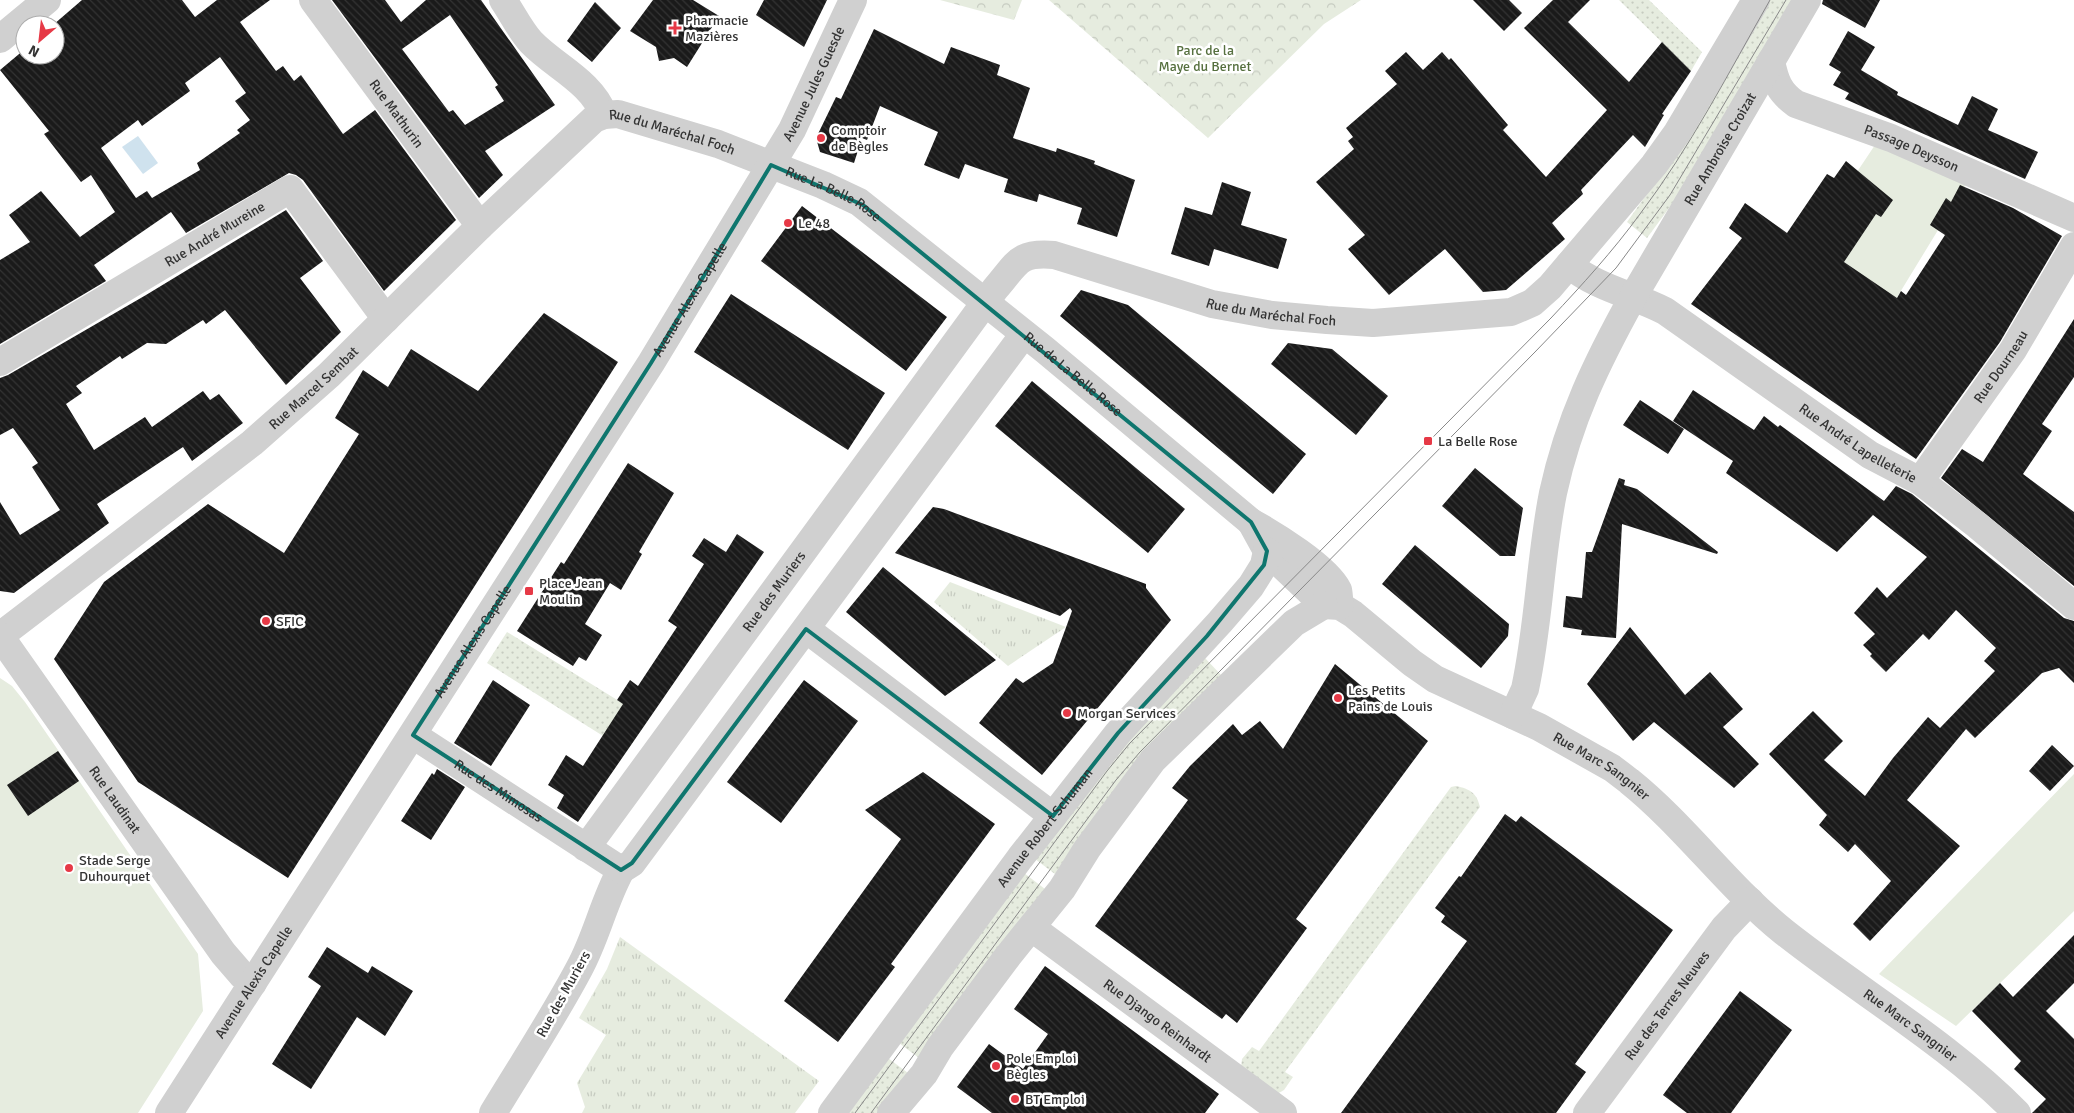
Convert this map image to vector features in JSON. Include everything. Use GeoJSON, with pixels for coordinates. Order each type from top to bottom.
{"type":"FeatureCollection","features":[{"type":"Feature","properties":{"kind":"street"},"geometry":{"type":"LineString","coordinates":[[1,35],[47,0]]}},
{"type":"Feature","properties":{"kind":"street","name":"Rue Mathurin"},"geometry":{"type":"LineString","coordinates":[[313,0],[480,226]]}},
{"type":"Feature","properties":{"kind":"street","name":"Rue du Maréchal Foch"},"geometry":{"type":"LineString","coordinates":[[503,0],[531,42],[586,87],[599,101],[604,115],[618,114],[634,118],[718,144],[771,165]]}},
{"type":"Feature","properties":{"kind":"street","name":"Avenue Jules Guesde"},"geometry":{"type":"LineString","coordinates":[[771,165],[797,121],[853,0]]}},
{"type":"Feature","properties":{"kind":"street"},"geometry":{"type":"LineString","coordinates":[[1569,265],[1654,165],[1677,133],[1756,0]]}},
{"type":"Feature","properties":{"kind":"street","name":"Rue Ambroise Croizat"},"geometry":{"type":"LineString","coordinates":[[1633,296],[1806,0]]}},
{"type":"Feature","properties":{"kind":"street","name":"Passage Deysson"},"geometry":{"type":"LineString","coordinates":[[1771,61],[1775,82],[1784,95],[1796,104],[1891,138],[2074,218]]}},
{"type":"Feature","properties":{"kind":"street","name":"Rue Marcel Sembat"},"geometry":{"type":"LineString","coordinates":[[0,636],[252,443],[329,376],[480,226],[594,119],[604,115]]}},
{"type":"Feature","properties":{"kind":"street","name":"Rue La Belle Rose"},"geometry":{"type":"LineString","coordinates":[[771,165],[849,197],[892,228]]}},
{"type":"Feature","properties":{"kind":"street","name":"Avenue Alexis Capelle"},"geometry":{"type":"LineString","coordinates":[[169,1113],[650,363],[771,165]]}},
{"type":"Feature","properties":{"kind":"street","name":"Rue André Mureine"},"geometry":{"type":"LineString","coordinates":[[0,362],[290,189],[386,319]]}},
{"type":"Feature","properties":{"kind":"street","name":"Rue de La Belle Rose"},"geometry":{"type":"LineString","coordinates":[[892,228],[986,302],[1251,522],[1279,537],[1329,578],[1338,590],[1332,605]]}},
{"type":"Feature","properties":{"kind":"street","name":"Rue Dourneau"},"geometry":{"type":"LineString","coordinates":[[1920,481],[2013,350],[2074,246]]}},
{"type":"Feature","properties":{"kind":"street","name":"Rue du Maréchal Foch"},"geometry":{"type":"LineString","coordinates":[[986,302],[1020,259],[1034,253],[1054,255],[1212,304],[1272,315],[1374,323],[1511,312],[1532,303],[1569,265]]}},
{"type":"Feature","properties":{"kind":"street","name":"Rue André Lapelleterie"},"geometry":{"type":"LineString","coordinates":[[1569,265],[1593,282],[1633,296],[1665,311],[1870,455],[1920,481],[1977,525],[2074,606]]}},
{"type":"Feature","properties":{"kind":"street"},"geometry":{"type":"LineString","coordinates":[[1513,715],[1527,683],[1554,493],[1578,405],[1607,344],[1633,296]]}},
{"type":"Feature","properties":{"kind":"street","name":"Rue des Muriers"},"geometry":{"type":"LineString","coordinates":[[586,848],[986,302]]}},
{"type":"Feature","properties":{"kind":"street","name":"Rue des Muriers"},"geometry":{"type":"LineString","coordinates":[[493,1113],[580,968],[595,937],[600,913],[621,870],[632,863],[1024,334]]}},
{"type":"Feature","properties":{"kind":"street","name":"Rue de La Belle Rose"},"geometry":{"type":"LineString","coordinates":[[1251,522],[1267,551],[1332,605],[1435,679],[1513,715]]}},
{"type":"Feature","properties":{"kind":"street","name":"Avenue Robert Schuman"},"geometry":{"type":"LineString","coordinates":[[832,1113],[882,1043],[903,1019],[1053,816],[1118,733],[1251,586],[1264,565],[1267,551]]}},
{"type":"Feature","properties":{"kind":"street"},"geometry":{"type":"LineString","coordinates":[[891,1113],[924,1074],[940,1047],[1032,928],[1153,760],[1294,623],[1332,605]]}},
{"type":"Feature","properties":{"kind":"street"},"geometry":{"type":"LineString","coordinates":[[806,629],[1053,816]]}},
{"type":"Feature","properties":{"kind":"street","name":"Rue Laudinat"},"geometry":{"type":"LineString","coordinates":[[0,636],[223,953],[242,975],[253,983]]}},
{"type":"Feature","properties":{"kind":"street","name":"Rue Marc Sangnier"},"geometry":{"type":"LineString","coordinates":[[1513,715],[1585,753],[1629,781],[1750,901],[1791,937],[1987,1082],[2017,1113]]}},
{"type":"Feature","properties":{"kind":"street","name":"Rue des Mimosas"},"geometry":{"type":"LineString","coordinates":[[413,735],[586,848]]}},
{"type":"Feature","properties":{"kind":"street"},"geometry":{"type":"LineString","coordinates":[[586,848],[621,870]]}},
{"type":"Feature","properties":{"kind":"street","name":"Rue des Terres Neuves"},"geometry":{"type":"LineString","coordinates":[[1587,1113],[1724,928],[1750,901]]}},
{"type":"Feature","properties":{"kind":"street","name":"Rue Django Reinhardt"},"geometry":{"type":"LineString","coordinates":[[1032,928],[1282,1113]]}},
{"type":"Feature","properties":{"kind":"highlighted area"},"geometry":{"type":"Polygon","coordinates":[[[771,165],[863,205],[1251,522],[1267,551],[1264,565],[1207,636],[1118,733],[1053,816],[806,629],[632,863],[621,870],[413,735],[651,363],[771,165]]]}},
{"type":"Feature","properties":{"kind":"green space"},"geometry":{"type":"Polygon","coordinates":[[[940,0],[1022,0],[1014,20],[940,0]]]}},
{"type":"Feature","properties":{"kind":"green space","name":"Parc de la Maye du Bernet"},"geometry":{"type":"Polygon","coordinates":[[[1049,0],[1361,0],[1324,24],[1208,138],[1049,0]]]}},
{"type":"Feature","properties":{"kind":"green space"},"geometry":{"type":"Polygon","coordinates":[[[1619,0],[1649,0],[1702,52],[1691,71],[1619,0]]]}},
{"type":"Feature","properties":{"kind":"green space"},"geometry":{"type":"Polygon","coordinates":[[[1766,0],[1795,0],[1675,200],[1647,238],[1627,222],[1664,170],[1766,0]]]}},
{"type":"Feature","properties":{"kind":"green space"},"geometry":{"type":"Polygon","coordinates":[[[1877,142],[1968,181],[1833,402],[1760,317],[1877,142]]]}},
{"type":"Feature","properties":{"kind":"green space"},"geometry":{"type":"Polygon","coordinates":[[[950,582],[1066,627],[1008,666],[934,602],[950,582]]]}},
{"type":"Feature","properties":{"kind":"green space"},"geometry":{"type":"Polygon","coordinates":[[[507,632],[648,719],[627,751],[487,663],[507,632]]]}},
{"type":"Feature","properties":{"kind":"green space"},"geometry":{"type":"Polygon","coordinates":[[[1205,658],[1222,676],[1055,874],[1035,859],[1103,768],[1205,658]]]}},
{"type":"Feature","properties":{"kind":"green space","name":"Stade Serge Duhourquet"},"geometry":{"type":"Polygon","coordinates":[[[0,678],[12,686],[25,702],[198,954],[203,1011],[138,1113],[0,1113],[0,678]]]}},
{"type":"Feature","properties":{"kind":"green space"},"geometry":{"type":"Polygon","coordinates":[[[2074,774],[2074,911],[1956,1026],[1879,974],[2074,774]]]}},
{"type":"Feature","properties":{"kind":"green space"},"geometry":{"type":"Polygon","coordinates":[[[1456,786],[1472,792],[1477,798],[1480,807],[1285,1072],[1293,1077],[1284,1090],[1277,1094],[1241,1067],[1242,1059],[1252,1047],[1259,1051],[1451,787],[1456,786]]]}},
{"type":"Feature","properties":{"kind":"green space"},"geometry":{"type":"Polygon","coordinates":[[[1024,873],[1045,889],[919,1058],[899,1043],[1024,873]]]}},
{"type":"Feature","properties":{"kind":"green space"},"geometry":{"type":"Polygon","coordinates":[[[620,937],[819,1081],[795,1113],[582,1113],[585,1107],[577,1083],[606,1035],[579,1018],[607,969],[620,937]]]}},
{"type":"Feature","properties":{"kind":"green space"},"geometry":{"type":"Polygon","coordinates":[[[888,1058],[908,1073],[878,1113],[847,1113],[888,1058]]]}},
{"type":"Feature","properties":{"kind":"water"},"geometry":{"type":"Polygon","coordinates":[[[138,136],[158,163],[143,174],[122,147],[138,136]]]}},
{"type":"Feature","properties":{"kind":"building"},"geometry":{"type":"Polygon","coordinates":[[[82,0],[182,0],[195,17],[217,0],[270,0],[240,22],[276,71],[283,66],[294,81],[301,75],[343,134],[375,110],[456,220],[384,291],[303,180],[289,173],[186,233],[171,212],[94,265],[106,281],[0,344],[0,260],[30,242],[9,215],[41,191],[80,237],[115,212],[91,175],[81,182],[44,134],[49,131],[0,70],[15,57],[15,65],[65,65],[65,15],[82,0]],[[220,57],[185,83],[190,91],[142,126],[138,120],[101,148],[136,198],[147,191],[152,198],[200,170],[197,163],[240,133],[237,130],[250,120],[235,101],[246,93],[220,57]]]}},
{"type":"Feature","properties":{"kind":"building"},"geometry":{"type":"Polygon","coordinates":[[[332,0],[385,0],[401,22],[426,0],[481,0],[555,105],[485,151],[503,175],[479,198],[332,0]],[[450,15],[402,49],[449,112],[453,110],[465,125],[504,101],[495,87],[498,85],[450,15]]]}},
{"type":"Feature","properties":{"kind":"building","name":"Pharmacie Mazières"},"geometry":{"type":"Polygon","coordinates":[[[653,0],[693,0],[719,16],[687,67],[674,58],[659,61],[656,47],[630,31],[653,0]]]}},
{"type":"Feature","properties":{"kind":"building"},"geometry":{"type":"Polygon","coordinates":[[[764,0],[827,0],[804,47],[756,15],[764,0]]]}},
{"type":"Feature","properties":{"kind":"building"},"geometry":{"type":"Polygon","coordinates":[[[1473,0],[1509,0],[1522,13],[1504,31],[1473,0]]]}},
{"type":"Feature","properties":{"kind":"building"},"geometry":{"type":"Polygon","coordinates":[[[1553,0],[1590,0],[1568,22],[1629,82],[1662,42],[1691,71],[1662,114],[1664,115],[1645,147],[1633,135],[1581,190],[1583,194],[1552,223],[1565,239],[1506,290],[1483,292],[1445,249],[1389,295],[1348,249],[1365,235],[1316,182],[1354,149],[1348,141],[1353,137],[1346,128],[1397,84],[1385,71],[1406,52],[1423,70],[1442,52],[1449,60],[1451,58],[1508,125],[1503,130],[1546,177],[1607,110],[1524,28],[1553,0]]]}},
{"type":"Feature","properties":{"kind":"building"},"geometry":{"type":"Polygon","coordinates":[[[1823,0],[1880,0],[1865,28],[1822,4],[1823,0]]]}},
{"type":"Feature","properties":{"kind":"building"},"geometry":{"type":"Polygon","coordinates":[[[595,2],[621,28],[592,62],[567,41],[595,2]]]}},
{"type":"Feature","properties":{"kind":"building"},"geometry":{"type":"Polygon","coordinates":[[[874,29],[944,64],[951,47],[1000,65],[997,75],[1030,88],[1013,138],[1056,152],[1057,148],[1095,161],[1094,164],[1135,180],[1117,237],[1077,224],[1082,208],[1039,194],[1037,202],[1004,192],[1008,179],[965,164],[959,179],[924,165],[938,132],[880,106],[867,140],[862,138],[854,163],[820,152],[816,138],[836,97],[841,99],[874,29]]]}},
{"type":"Feature","properties":{"kind":"building"},"geometry":{"type":"Polygon","coordinates":[[[1848,31],[1875,47],[1861,70],[1898,92],[1897,95],[1958,125],[1972,96],[1998,109],[1988,130],[2038,152],[2025,179],[1845,99],[1849,93],[1833,85],[1841,72],[1829,65],[1848,31]]]}},
{"type":"Feature","properties":{"kind":"building"},"geometry":{"type":"Polygon","coordinates":[[[1846,161],[1893,200],[1881,217],[1876,214],[1844,262],[1897,298],[1901,291],[1906,295],[1945,235],[1930,225],[1946,198],[1951,202],[1960,185],[2013,208],[2062,236],[2000,342],[1916,459],[1691,304],[1742,238],[1729,228],[1745,203],[1787,233],[1827,174],[1834,178],[1846,161]]]}},
{"type":"Feature","properties":{"kind":"building"},"geometry":{"type":"Polygon","coordinates":[[[1222,182],[1251,192],[1241,225],[1287,239],[1278,269],[1214,249],[1209,266],[1171,254],[1185,207],[1212,215],[1222,182]]]}},
{"type":"Feature","properties":{"kind":"building"},"geometry":{"type":"Polygon","coordinates":[[[802,206],[947,317],[906,371],[761,261],[802,206]]]}},
{"type":"Feature","properties":{"kind":"building"},"geometry":{"type":"Polygon","coordinates":[[[286,210],[323,261],[300,278],[341,332],[286,385],[225,310],[206,324],[203,320],[166,344],[147,343],[122,359],[120,356],[76,386],[82,393],[66,404],[94,450],[145,417],[152,427],[203,391],[210,400],[219,394],[243,423],[192,461],[183,447],[97,504],[109,523],[14,593],[0,591],[0,502],[20,535],[60,510],[32,467],[38,463],[13,428],[0,435],[0,378],[146,295],[286,210]]]}},
{"type":"Feature","properties":{"kind":"building"},"geometry":{"type":"Polygon","coordinates":[[[1081,290],[1128,305],[1306,454],[1273,494],[1060,316],[1081,290]]]}},
{"type":"Feature","properties":{"kind":"building"},"geometry":{"type":"Polygon","coordinates":[[[731,294],[885,393],[848,450],[694,352],[731,294]]]}},
{"type":"Feature","properties":{"kind":"building","name":"SFIC"},"geometry":{"type":"Polygon","coordinates":[[[544,313],[618,362],[288,878],[138,782],[54,659],[104,582],[208,504],[284,553],[359,434],[335,418],[363,370],[388,387],[411,349],[478,391],[544,313]]]}},
{"type":"Feature","properties":{"kind":"building"},"geometry":{"type":"Polygon","coordinates":[[[2074,319],[2074,377],[2042,424],[2052,431],[2023,474],[2074,512],[2074,586],[1941,478],[1962,449],[1983,462],[2074,319]]]}},
{"type":"Feature","properties":{"kind":"building"},"geometry":{"type":"Polygon","coordinates":[[[1288,343],[1332,349],[1388,396],[1356,435],[1271,364],[1288,343]]]}},
{"type":"Feature","properties":{"kind":"building"},"geometry":{"type":"Polygon","coordinates":[[[1032,381],[1185,509],[1148,553],[995,426],[1032,381]]]}},
{"type":"Feature","properties":{"kind":"building"},"geometry":{"type":"Polygon","coordinates":[[[1693,390],[1754,430],[1764,416],[1778,427],[1780,425],[1884,501],[1896,486],[1912,494],[2064,618],[2074,621],[2074,683],[2059,668],[2042,673],[1975,738],[1966,729],[1907,800],[1960,846],[1870,941],[1853,924],[1891,881],[1855,844],[1848,852],[1819,825],[1827,815],[1769,754],[1813,711],[1843,741],[1824,760],[1865,796],[1893,758],[1928,717],[1940,728],[1995,671],[1984,661],[1996,648],[1956,610],[1929,640],[1923,634],[1886,672],[1870,656],[1872,654],[1863,645],[1875,634],[1854,613],[1877,587],[1887,598],[1927,557],[1873,515],[1837,552],[1726,473],[1733,461],[1673,421],[1693,390]]]}},
{"type":"Feature","properties":{"kind":"building"},"geometry":{"type":"Polygon","coordinates":[[[1640,400],[1684,429],[1668,454],[1623,425],[1640,400]]]}},
{"type":"Feature","properties":{"kind":"building"},"geometry":{"type":"Polygon","coordinates":[[[628,463],[674,493],[639,552],[642,554],[621,590],[610,583],[585,624],[602,635],[586,661],[579,657],[573,666],[517,631],[561,562],[564,564],[628,463]]]}},
{"type":"Feature","properties":{"kind":"building"},"geometry":{"type":"Polygon","coordinates":[[[1475,468],[1523,508],[1515,556],[1500,556],[1442,506],[1475,468]]]}},
{"type":"Feature","properties":{"kind":"building"},"geometry":{"type":"Polygon","coordinates":[[[1619,478],[1625,480],[1624,485],[1637,489],[1718,552],[1717,554],[1622,524],[1616,638],[1581,635],[1582,630],[1563,627],[1566,596],[1582,598],[1586,552],[1592,552],[1619,478]]]}},
{"type":"Feature","properties":{"kind":"building"},"geometry":{"type":"Polygon","coordinates":[[[933,507],[944,509],[1146,584],[1146,588],[1171,620],[1042,775],[979,723],[1016,678],[1023,683],[1053,663],[1072,611],[1070,608],[1060,616],[895,553],[933,507]]]}},
{"type":"Feature","properties":{"kind":"building"},"geometry":{"type":"Polygon","coordinates":[[[737,534],[764,552],[578,822],[557,808],[564,795],[548,785],[566,755],[583,766],[623,704],[617,700],[630,680],[638,686],[677,627],[668,621],[704,564],[692,556],[704,538],[726,552],[737,534]]]}},
{"type":"Feature","properties":{"kind":"building"},"geometry":{"type":"Polygon","coordinates":[[[1415,545],[1509,624],[1508,636],[1481,668],[1382,584],[1415,545]]]}},
{"type":"Feature","properties":{"kind":"building"},"geometry":{"type":"Polygon","coordinates":[[[883,567],[996,660],[945,696],[846,612],[883,567]]]}},
{"type":"Feature","properties":{"kind":"building"},"geometry":{"type":"Polygon","coordinates":[[[1630,627],[1685,695],[1710,672],[1743,709],[1723,727],[1759,764],[1734,788],[1654,722],[1633,741],[1587,684],[1630,627]]]}},
{"type":"Feature","properties":{"kind":"building"},"geometry":{"type":"Polygon","coordinates":[[[1335,664],[1428,741],[1296,919],[1307,928],[1237,1023],[1226,1014],[1222,1019],[1095,926],[1188,800],[1172,788],[1190,766],[1233,724],[1242,735],[1260,721],[1283,749],[1335,664]]]}},
{"type":"Feature","properties":{"kind":"building"},"geometry":{"type":"Polygon","coordinates":[[[493,680],[530,705],[491,766],[454,743],[493,680]]]}},
{"type":"Feature","properties":{"kind":"building"},"geometry":{"type":"Polygon","coordinates":[[[804,680],[858,721],[781,823],[727,782],[804,680]]]}},
{"type":"Feature","properties":{"kind":"building"},"geometry":{"type":"Polygon","coordinates":[[[2052,745],[2074,766],[2050,791],[2029,771],[2052,745]]]}},
{"type":"Feature","properties":{"kind":"building"},"geometry":{"type":"Polygon","coordinates":[[[58,751],[79,781],[28,816],[7,785],[58,751]]]}},
{"type":"Feature","properties":{"kind":"building"},"geometry":{"type":"Polygon","coordinates":[[[437,769],[465,787],[431,840],[401,821],[432,773],[434,775],[437,769]]]}},
{"type":"Feature","properties":{"kind":"building"},"geometry":{"type":"Polygon","coordinates":[[[923,772],[995,824],[891,964],[895,967],[838,1042],[784,1001],[901,839],[865,810],[923,772]]]}},
{"type":"Feature","properties":{"kind":"building"},"geometry":{"type":"Polygon","coordinates":[[[1505,814],[1516,822],[1521,816],[1673,930],[1575,1064],[1586,1072],[1556,1113],[1341,1113],[1467,941],[1441,922],[1445,916],[1435,908],[1459,876],[1461,877],[1505,814]]]}},
{"type":"Feature","properties":{"kind":"building"},"geometry":{"type":"Polygon","coordinates":[[[2074,935],[2074,983],[2046,1011],[2074,1039],[2074,1113],[2032,1113],[2046,1099],[2014,1069],[2021,1061],[1972,1011],[2000,983],[2013,997],[2074,935]]]}},
{"type":"Feature","properties":{"kind":"building"},"geometry":{"type":"Polygon","coordinates":[[[327,947],[368,973],[372,966],[413,991],[385,1036],[357,1017],[311,1089],[272,1064],[321,986],[308,977],[327,947]]]}},
{"type":"Feature","properties":{"kind":"building"},"geometry":{"type":"Polygon","coordinates":[[[1045,966],[1219,1094],[1205,1113],[992,1113],[957,1087],[989,1044],[1023,1069],[1048,1034],[1014,1009],[1045,966]]]}},
{"type":"Feature","properties":{"kind":"building"},"geometry":{"type":"Polygon","coordinates":[[[1740,991],[1792,1030],[1731,1113],[1687,1113],[1663,1095],[1740,991]]]}},
{"type":"Feature","properties":{"kind":"tram line"},"geometry":{"type":"LineString","coordinates":[[855,1113],[1107,771],[1130,743],[1551,318],[1619,241],[1676,163],[1770,0]]}},
{"type":"Feature","properties":{"kind":"tram line"},"geometry":{"type":"LineString","coordinates":[[871,1113],[1116,780],[1140,752],[1616,268],[1670,195],[1786,0]]}},
{"type":"Feature","properties":{"kind":"place","name":"Pharmacie Mazières"},"geometry":{"type":"Point","coordinates":[675,28]}},
{"type":"Feature","properties":{"kind":"place","name":"Comptoir de Bègles"},"geometry":{"type":"Point","coordinates":[821,138]}},
{"type":"Feature","properties":{"kind":"place","name":"Le 48"},"geometry":{"type":"Point","coordinates":[788,223]}},
{"type":"Feature","properties":{"kind":"place","name":"La Belle Rose"},"geometry":{"type":"Point","coordinates":[1428,441]}},
{"type":"Feature","properties":{"kind":"place","name":"Place Jean Moulin"},"geometry":{"type":"Point","coordinates":[529,591]}},
{"type":"Feature","properties":{"kind":"place","name":"SFIC"},"geometry":{"type":"Point","coordinates":[266,621]}},
{"type":"Feature","properties":{"kind":"place","name":"Les Petits Pains de Louis"},"geometry":{"type":"Point","coordinates":[1338,698]}},
{"type":"Feature","properties":{"kind":"place","name":"Morgan Services"},"geometry":{"type":"Point","coordinates":[1067,713]}},
{"type":"Feature","properties":{"kind":"place","name":"Stade Serge Duhourquet"},"geometry":{"type":"Point","coordinates":[69,868]}},
{"type":"Feature","properties":{"kind":"place","name":"Pole Emploi Bègles"},"geometry":{"type":"Point","coordinates":[996,1066]}},
{"type":"Feature","properties":{"kind":"place","name":"BT Emploi"},"geometry":{"type":"Point","coordinates":[1015,1099]}}]}
